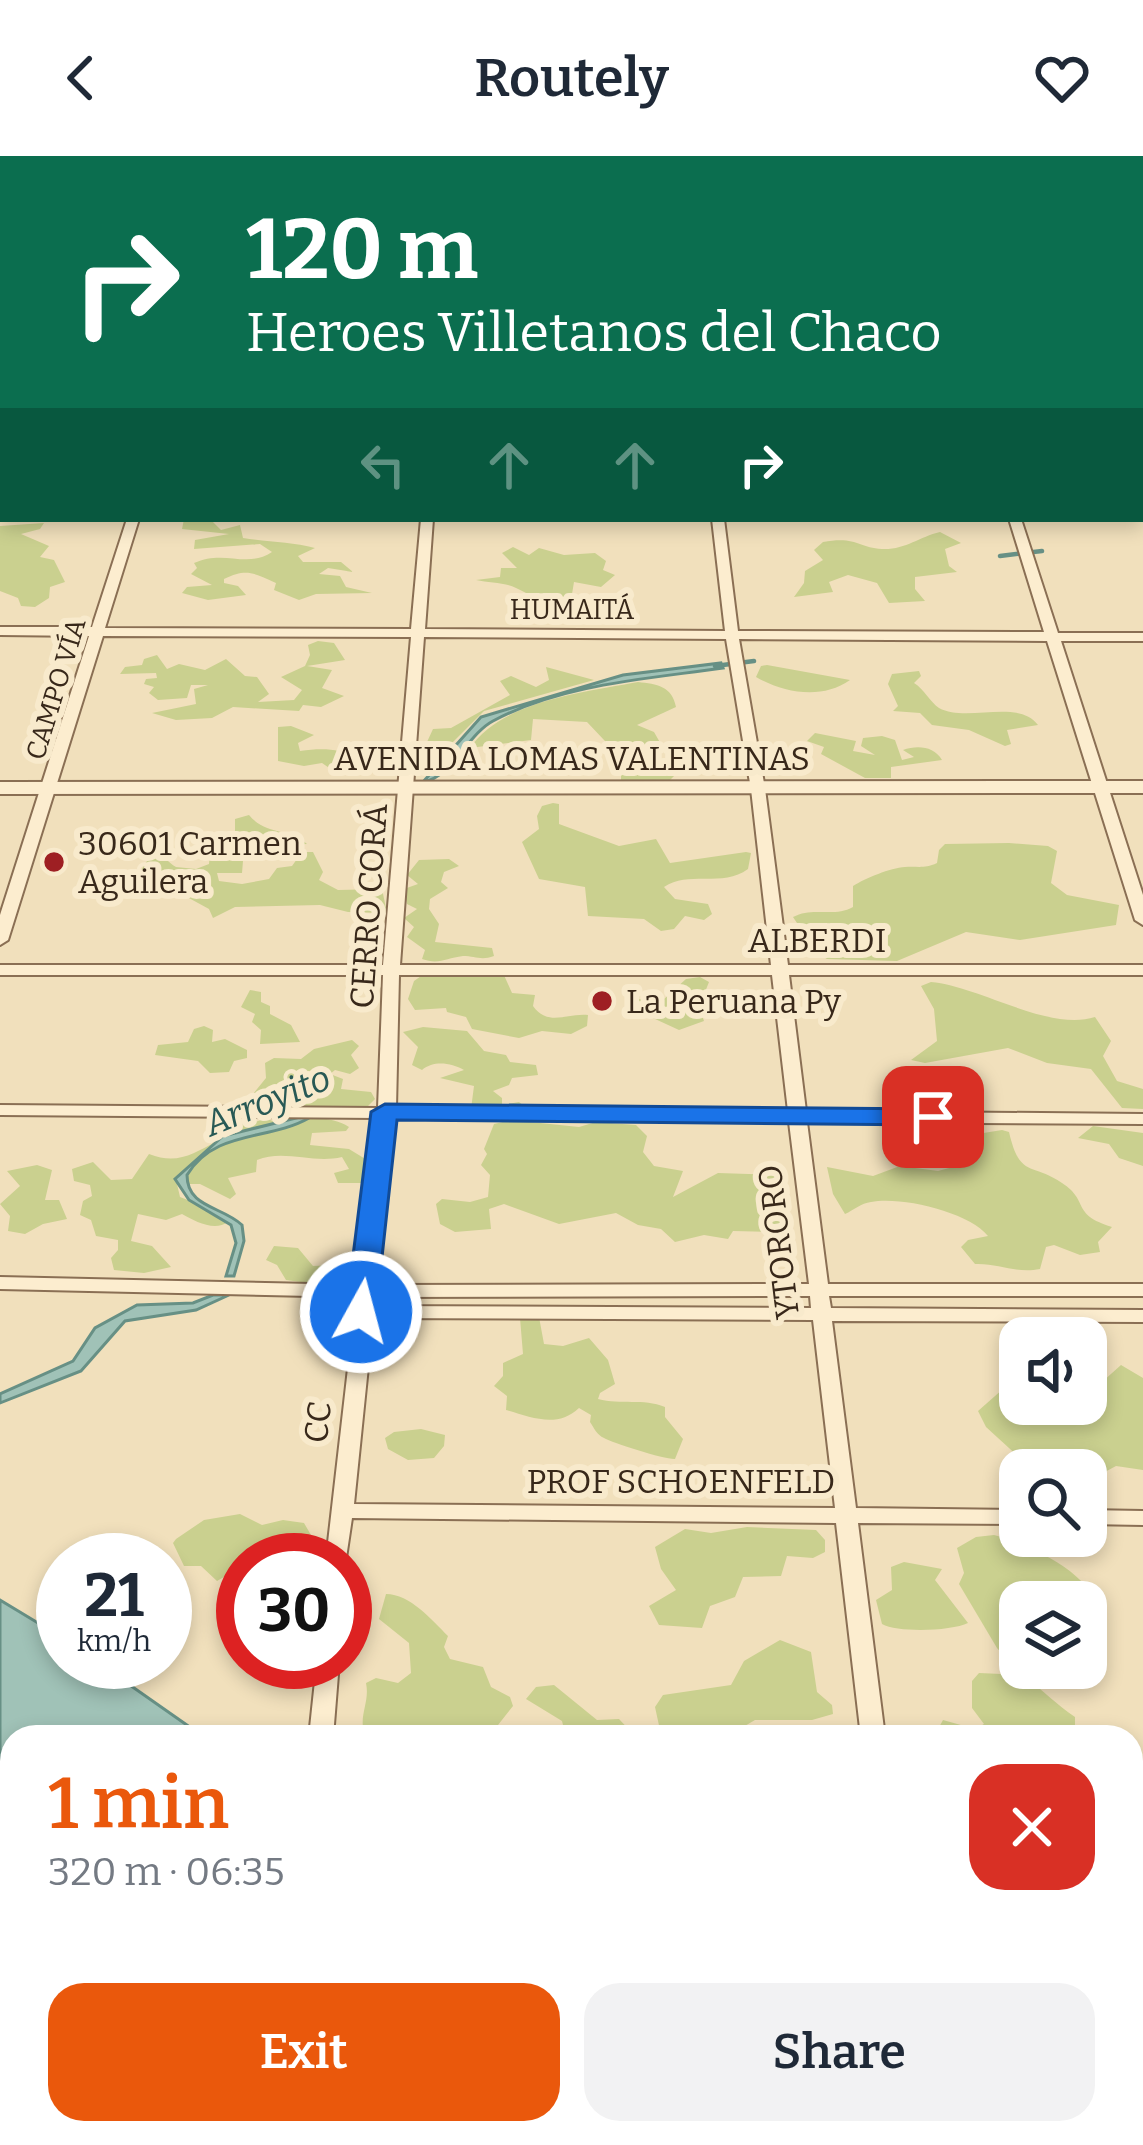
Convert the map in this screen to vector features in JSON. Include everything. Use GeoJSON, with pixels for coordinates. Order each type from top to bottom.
{"type":"FeatureCollection","features":[{"type":"Feature","properties":{"kind":"street","name":"CAMPO VÍA"},"geometry":{"type":"LineString","coordinates":[[0,940],[133,522]]}},
{"type":"Feature","properties":{"kind":"street","name":"CERRO CORÁ"},"geometry":{"type":"LineString","coordinates":[[362,1302],[387,1096],[391,970],[419,787],[418,633],[428,522]]}},
{"type":"Feature","properties":{"kind":"street","name":"YTORORO"},"geometry":{"type":"LineString","coordinates":[[718,522],[736,666],[758,789],[872,1725]]}},
{"type":"Feature","properties":{"kind":"street"},"geometry":{"type":"LineString","coordinates":[[1016,522],[1143,920]]}},
{"type":"Feature","properties":{"kind":"street","name":"HUMAITÁ"},"geometry":{"type":"LineString","coordinates":[[0,631],[1143,637]]}},
{"type":"Feature","properties":{"kind":"street","name":"AVENIDA LOMAS VALENTINAS"},"geometry":{"type":"LineString","coordinates":[[0,788],[1143,787]]}},
{"type":"Feature","properties":{"kind":"street","name":"ALBERDI"},"geometry":{"type":"LineString","coordinates":[[0,970],[1143,970]]}},
{"type":"Feature","properties":{"kind":"street"},"geometry":{"type":"LineString","coordinates":[[0,1110],[318,1111],[387,1096],[799,1116],[1143,1119]]}},
{"type":"Feature","properties":{"kind":"street"},"geometry":{"type":"LineString","coordinates":[[0,1283],[217,1285],[362,1302],[823,1315],[1143,1316]]}},
{"type":"Feature","properties":{"kind":"street"},"geometry":{"type":"LineString","coordinates":[[362,1302],[818,1287],[1143,1290]]}},
{"type":"Feature","properties":{"kind":"street","name":"CC"},"geometry":{"type":"LineString","coordinates":[[340,1533],[362,1302]]}},
{"type":"Feature","properties":{"kind":"street","name":"PROF SCHOENFELD"},"geometry":{"type":"LineString","coordinates":[[342,1511],[999,1517]]}},
{"type":"Feature","properties":{"kind":"street"},"geometry":{"type":"LineString","coordinates":[[1107,1517],[1143,1518]]}},
{"type":"Feature","properties":{"kind":"street"},"geometry":{"type":"LineString","coordinates":[[321,1725],[325,1689]]}},
{"type":"Feature","properties":{"kind":"green space"},"geometry":{"type":"Polygon","coordinates":[[[183,522],[213,522],[221,530],[240,525],[243,538],[315,548],[298,556],[303,562],[341,562],[353,572],[328,568],[319,574],[340,576],[346,587],[372,593],[316,594],[299,600],[274,590],[276,583],[244,573],[224,583],[238,586],[246,595],[208,600],[182,593],[187,587],[212,585],[191,574],[197,568],[194,563],[253,559],[272,552],[260,544],[194,549],[195,540],[229,534],[182,529],[183,522]]]}},
{"type":"Feature","properties":{"kind":"green space"},"geometry":{"type":"Polygon","coordinates":[[[44,523],[40,529],[21,534],[49,546],[40,557],[54,560],[65,582],[50,587],[49,598],[35,607],[21,606],[18,598],[0,591],[0,526],[44,523]]]}},
{"type":"Feature","properties":{"kind":"green space"},"geometry":{"type":"Polygon","coordinates":[[[940,532],[961,543],[945,549],[949,566],[957,572],[915,577],[915,589],[925,601],[889,603],[877,583],[848,575],[829,582],[833,592],[794,597],[804,583],[805,571],[823,560],[814,550],[823,542],[843,540],[890,549],[940,532]]]}},
{"type":"Feature","properties":{"kind":"green space"},"geometry":{"type":"Polygon","coordinates":[[[513,547],[529,555],[539,548],[564,555],[595,553],[606,561],[603,570],[615,575],[601,587],[574,582],[571,600],[554,603],[511,586],[476,580],[500,577],[501,568],[517,568],[502,553],[513,547]]]}},
{"type":"Feature","properties":{"kind":"green space"},"geometry":{"type":"Polygon","coordinates":[[[334,643],[345,660],[307,666],[332,670],[322,688],[344,696],[321,707],[303,705],[299,711],[233,707],[212,718],[176,720],[152,713],[196,704],[194,689],[208,685],[191,685],[187,698],[158,700],[149,693],[154,687],[144,684],[146,679],[157,678],[156,673],[120,674],[125,667],[142,665],[144,659],[157,655],[167,669],[179,664],[205,670],[226,659],[245,676],[257,677],[269,694],[258,702],[294,700],[302,690],[281,677],[305,666],[308,645],[334,643]]]}},
{"type":"Feature","properties":{"kind":"green space"},"geometry":{"type":"Polygon","coordinates":[[[761,666],[850,680],[827,690],[791,690],[756,677],[761,666]]]}},
{"type":"Feature","properties":{"kind":"green space"},"geometry":{"type":"Polygon","coordinates":[[[546,667],[594,680],[484,711],[452,743],[427,742],[433,729],[451,728],[510,695],[500,681],[511,676],[536,687],[549,680],[546,667]]]}},
{"type":"Feature","properties":{"kind":"green space"},"geometry":{"type":"Polygon","coordinates":[[[919,671],[921,676],[914,683],[939,708],[1018,713],[1038,725],[1007,730],[1011,744],[1005,746],[969,730],[932,725],[920,713],[893,711],[898,706],[888,684],[892,674],[919,671]]]}},
{"type":"Feature","properties":{"kind":"green space"},"geometry":{"type":"Polygon","coordinates":[[[638,682],[663,687],[674,700],[676,707],[637,725],[654,732],[662,746],[649,755],[676,774],[669,781],[621,782],[621,758],[587,722],[533,719],[531,740],[470,748],[484,732],[523,709],[638,682]]]}},
{"type":"Feature","properties":{"kind":"green space"},"geometry":{"type":"Polygon","coordinates":[[[291,726],[314,735],[298,743],[300,751],[344,752],[358,758],[360,769],[338,774],[322,763],[304,766],[278,761],[278,727],[291,726]]]}},
{"type":"Feature","properties":{"kind":"green space"},"geometry":{"type":"Polygon","coordinates":[[[815,733],[856,741],[853,751],[875,755],[861,746],[863,738],[882,736],[895,740],[902,760],[914,757],[903,750],[919,747],[930,749],[942,760],[891,767],[891,778],[865,778],[821,754],[824,747],[807,741],[815,733]]]}},
{"type":"Feature","properties":{"kind":"green space"},"geometry":{"type":"Polygon","coordinates":[[[559,804],[559,824],[619,846],[656,839],[670,863],[746,852],[751,853],[748,869],[738,875],[684,880],[664,887],[675,899],[708,904],[712,914],[704,920],[685,916],[674,929],[661,931],[644,919],[588,916],[585,887],[539,879],[522,842],[539,829],[537,816],[542,806],[559,804]]]}},
{"type":"Feature","properties":{"kind":"green space"},"geometry":{"type":"Polygon","coordinates":[[[249,815],[307,844],[287,845],[277,838],[258,837],[244,849],[242,873],[217,873],[219,881],[242,884],[269,879],[277,868],[292,866],[302,852],[313,852],[323,872],[319,880],[338,890],[382,889],[387,913],[348,912],[320,905],[235,907],[213,918],[209,909],[176,891],[150,891],[153,881],[138,875],[154,856],[176,867],[196,869],[209,864],[210,852],[235,833],[235,819],[249,815]]]}},
{"type":"Feature","properties":{"kind":"green space"},"geometry":{"type":"Polygon","coordinates":[[[1009,843],[1057,851],[1051,883],[1067,895],[1119,905],[1116,925],[1020,940],[966,932],[897,961],[827,959],[817,953],[793,917],[853,907],[853,886],[892,869],[937,863],[945,844],[1009,843]]]}},
{"type":"Feature","properties":{"kind":"green space"},"geometry":{"type":"Polygon","coordinates":[[[449,859],[459,866],[444,872],[441,882],[448,888],[430,899],[429,909],[439,924],[435,942],[492,948],[494,956],[422,959],[425,950],[407,937],[414,927],[404,918],[417,909],[407,904],[404,889],[418,884],[407,875],[419,860],[449,859]]]}},
{"type":"Feature","properties":{"kind":"green space"},"geometry":{"type":"Polygon","coordinates":[[[503,973],[512,993],[535,995],[533,1006],[545,1016],[588,1015],[587,1026],[571,1034],[542,1031],[519,1038],[472,1029],[466,1017],[446,1008],[415,1010],[408,999],[414,981],[424,974],[503,973]]]}},
{"type":"Feature","properties":{"kind":"green space"},"geometry":{"type":"Polygon","coordinates":[[[700,977],[709,982],[699,1007],[704,1021],[679,1030],[629,1007],[639,999],[663,1000],[686,979],[700,977]]]}},
{"type":"Feature","properties":{"kind":"green space"},"geometry":{"type":"Polygon","coordinates":[[[931,982],[1036,1014],[1077,1020],[1095,1017],[1111,1041],[1103,1056],[1117,1081],[1143,1089],[1143,1109],[1122,1108],[1091,1069],[1047,1063],[1008,1048],[925,1063],[911,1060],[937,1041],[934,1009],[921,986],[931,982]]]}},
{"type":"Feature","properties":{"kind":"green space"},"geometry":{"type":"Polygon","coordinates":[[[250,990],[261,992],[261,1002],[270,1006],[270,1014],[291,1025],[300,1042],[260,1044],[261,1030],[252,1022],[255,1014],[241,1007],[250,990]]]}},
{"type":"Feature","properties":{"kind":"green space"},"geometry":{"type":"Polygon","coordinates":[[[423,1027],[467,1031],[484,1051],[506,1055],[510,1062],[536,1065],[538,1075],[512,1078],[509,1085],[493,1091],[502,1098],[502,1105],[519,1102],[524,1106],[471,1109],[474,1086],[440,1078],[464,1070],[443,1064],[422,1070],[412,1065],[418,1047],[403,1032],[423,1027]]]}},
{"type":"Feature","properties":{"kind":"green space"},"geometry":{"type":"Polygon","coordinates":[[[194,1029],[213,1030],[212,1042],[225,1039],[247,1050],[247,1058],[234,1061],[229,1072],[210,1073],[198,1061],[155,1055],[158,1045],[188,1042],[194,1029]]]}},
{"type":"Feature","properties":{"kind":"green space"},"geometry":{"type":"Polygon","coordinates":[[[352,1040],[359,1046],[351,1055],[359,1068],[350,1074],[335,1070],[330,1074],[343,1079],[341,1089],[371,1092],[375,1099],[365,1109],[258,1108],[248,1100],[266,1078],[265,1063],[274,1058],[301,1059],[314,1049],[352,1040]]]}},
{"type":"Feature","properties":{"kind":"green space"},"geometry":{"type":"Polygon","coordinates":[[[221,1118],[235,1118],[245,1126],[266,1118],[279,1124],[315,1118],[342,1123],[349,1127],[346,1131],[312,1133],[310,1145],[349,1149],[367,1160],[369,1183],[338,1183],[334,1173],[349,1169],[342,1157],[278,1156],[257,1160],[256,1172],[228,1178],[236,1194],[230,1199],[200,1184],[177,1184],[180,1197],[216,1211],[228,1222],[211,1226],[182,1214],[166,1220],[138,1214],[131,1241],[152,1246],[171,1267],[144,1273],[114,1270],[111,1258],[118,1250],[118,1240],[96,1236],[91,1220],[80,1215],[83,1201],[92,1196],[90,1185],[74,1181],[72,1169],[93,1162],[111,1180],[132,1179],[149,1154],[176,1158],[217,1141],[210,1133],[221,1118]]]}},
{"type":"Feature","properties":{"kind":"green space"},"geometry":{"type":"Polygon","coordinates":[[[511,1120],[579,1127],[596,1122],[636,1125],[647,1136],[643,1152],[654,1166],[683,1171],[673,1197],[718,1173],[778,1175],[787,1194],[781,1207],[786,1224],[774,1232],[733,1231],[728,1239],[704,1235],[675,1242],[661,1229],[638,1225],[616,1213],[559,1224],[504,1204],[489,1209],[491,1229],[455,1232],[440,1224],[436,1204],[442,1199],[470,1202],[488,1197],[490,1175],[481,1165],[487,1154],[484,1149],[494,1124],[511,1120]]]}},
{"type":"Feature","properties":{"kind":"green space"},"geometry":{"type":"Polygon","coordinates":[[[1093,1126],[1143,1133],[1143,1166],[1119,1158],[1109,1144],[1078,1138],[1093,1126]]]}},
{"type":"Feature","properties":{"kind":"green space"},"geometry":{"type":"Polygon","coordinates":[[[1009,1132],[1022,1163],[1062,1183],[1090,1217],[1112,1227],[1098,1242],[1100,1252],[1080,1255],[1054,1245],[1046,1247],[1040,1269],[975,1264],[961,1247],[968,1240],[988,1236],[966,1220],[899,1201],[867,1203],[845,1214],[833,1194],[827,1167],[873,1176],[900,1166],[938,1171],[964,1164],[965,1136],[1009,1132]]]}},
{"type":"Feature","properties":{"kind":"green space"},"geometry":{"type":"Polygon","coordinates":[[[37,1165],[52,1170],[45,1200],[59,1200],[67,1219],[25,1234],[8,1231],[10,1216],[0,1204],[20,1186],[7,1171],[37,1165]]]}},
{"type":"Feature","properties":{"kind":"green space"},"geometry":{"type":"Polygon","coordinates":[[[274,1246],[298,1248],[313,1266],[358,1264],[360,1281],[344,1288],[286,1280],[277,1265],[266,1260],[274,1246]]]}},
{"type":"Feature","properties":{"kind":"green space"},"geometry":{"type":"Polygon","coordinates":[[[539,1317],[544,1344],[563,1346],[589,1338],[608,1360],[615,1384],[598,1399],[665,1407],[665,1417],[683,1439],[675,1459],[604,1438],[590,1422],[591,1415],[579,1408],[553,1420],[506,1410],[507,1396],[494,1386],[503,1376],[503,1363],[523,1354],[520,1318],[539,1317]]]}},
{"type":"Feature","properties":{"kind":"green space"},"geometry":{"type":"Polygon","coordinates":[[[1121,1365],[1143,1378],[1143,1470],[1116,1466],[1107,1471],[1107,1449],[1010,1449],[986,1427],[978,1411],[999,1392],[999,1425],[1107,1425],[1107,1378],[1121,1365]]]}},
{"type":"Feature","properties":{"kind":"green space"},"geometry":{"type":"Polygon","coordinates":[[[421,1429],[445,1435],[444,1446],[434,1458],[408,1460],[388,1449],[385,1438],[394,1432],[421,1429]]]}},
{"type":"Feature","properties":{"kind":"green space"},"geometry":{"type":"Polygon","coordinates":[[[240,1514],[262,1525],[283,1520],[304,1523],[310,1533],[216,1533],[216,1580],[201,1566],[192,1566],[192,1533],[185,1533],[204,1520],[240,1514]]]}},
{"type":"Feature","properties":{"kind":"green space"},"geometry":{"type":"Polygon","coordinates":[[[747,1527],[816,1530],[825,1540],[825,1552],[813,1558],[787,1556],[781,1576],[743,1577],[735,1597],[710,1606],[702,1628],[659,1625],[649,1606],[676,1590],[661,1569],[655,1547],[685,1529],[711,1533],[747,1527]]]}},
{"type":"Feature","properties":{"kind":"green space"},"geometry":{"type":"Polygon","coordinates":[[[994,1535],[999,1537],[999,1557],[1046,1557],[1080,1581],[999,1581],[999,1650],[959,1584],[964,1573],[957,1548],[976,1537],[994,1535]]]}},
{"type":"Feature","properties":{"kind":"green space"},"geometry":{"type":"Polygon","coordinates":[[[904,1562],[942,1569],[935,1580],[968,1623],[925,1630],[882,1624],[876,1600],[892,1590],[891,1567],[904,1562]]]}},
{"type":"Feature","properties":{"kind":"green space"},"geometry":{"type":"Polygon","coordinates":[[[386,1594],[404,1598],[420,1609],[448,1636],[444,1647],[450,1659],[483,1667],[491,1687],[510,1697],[513,1706],[498,1725],[363,1725],[366,1689],[372,1689],[372,1680],[398,1683],[411,1673],[409,1643],[379,1619],[386,1594]]]}},
{"type":"Feature","properties":{"kind":"green space"},"geometry":{"type":"Polygon","coordinates":[[[780,1640],[811,1652],[817,1692],[832,1705],[833,1714],[812,1720],[755,1720],[746,1725],[659,1725],[655,1707],[663,1695],[731,1685],[744,1661],[780,1640]]]}},
{"type":"Feature","properties":{"kind":"green space"},"geometry":{"type":"Polygon","coordinates":[[[979,1673],[999,1674],[999,1689],[1039,1689],[1075,1717],[1075,1725],[982,1725],[972,1708],[972,1681],[979,1673]]]}},
{"type":"Feature","properties":{"kind":"green space"},"geometry":{"type":"Polygon","coordinates":[[[554,1685],[597,1720],[619,1719],[625,1725],[563,1725],[526,1699],[536,1687],[554,1685]]]}},
{"type":"Feature","properties":{"kind":"water"},"geometry":{"type":"Polygon","coordinates":[[[721,663],[723,668],[605,685],[520,709],[484,727],[442,773],[423,782],[481,717],[623,675],[721,663]]]}},
{"type":"Feature","properties":{"kind":"water"},"geometry":{"type":"Polygon","coordinates":[[[309,1118],[212,1150],[187,1175],[199,1200],[242,1225],[244,1241],[234,1276],[226,1276],[236,1243],[231,1225],[189,1200],[175,1179],[223,1136],[309,1118]]]}},
{"type":"Feature","properties":{"kind":"water"},"geometry":{"type":"Polygon","coordinates":[[[229,1295],[196,1310],[125,1321],[81,1371],[0,1403],[0,1394],[73,1361],[95,1328],[137,1305],[193,1303],[229,1295]]]}},
{"type":"Feature","properties":{"kind":"water"},"geometry":{"type":"Polygon","coordinates":[[[0,1600],[36,1622],[36,1689],[136,1689],[187,1725],[0,1725],[0,1600]]]}},
{"type":"Feature","properties":{"kind":"waterway"},"geometry":{"type":"LineString","coordinates":[[1000,556],[1042,551]]}},
{"type":"Feature","properties":{"kind":"waterway","name":"Arroyito"},"geometry":{"type":"LineString","coordinates":[[715,666],[754,661]]}},
{"type":"Feature","properties":{"kind":"place","name":"30601 Carmen Aguilera"},"geometry":{"type":"Point","coordinates":[54,862]}},
{"type":"Feature","properties":{"kind":"place","name":"La Peruana Py"},"geometry":{"type":"Point","coordinates":[602,1001]}},
{"type":"Feature","properties":{"kind":"route"},"geometry":{"type":"LineString","coordinates":[[361,1312],[385,1112],[933,1117]]}}]}
